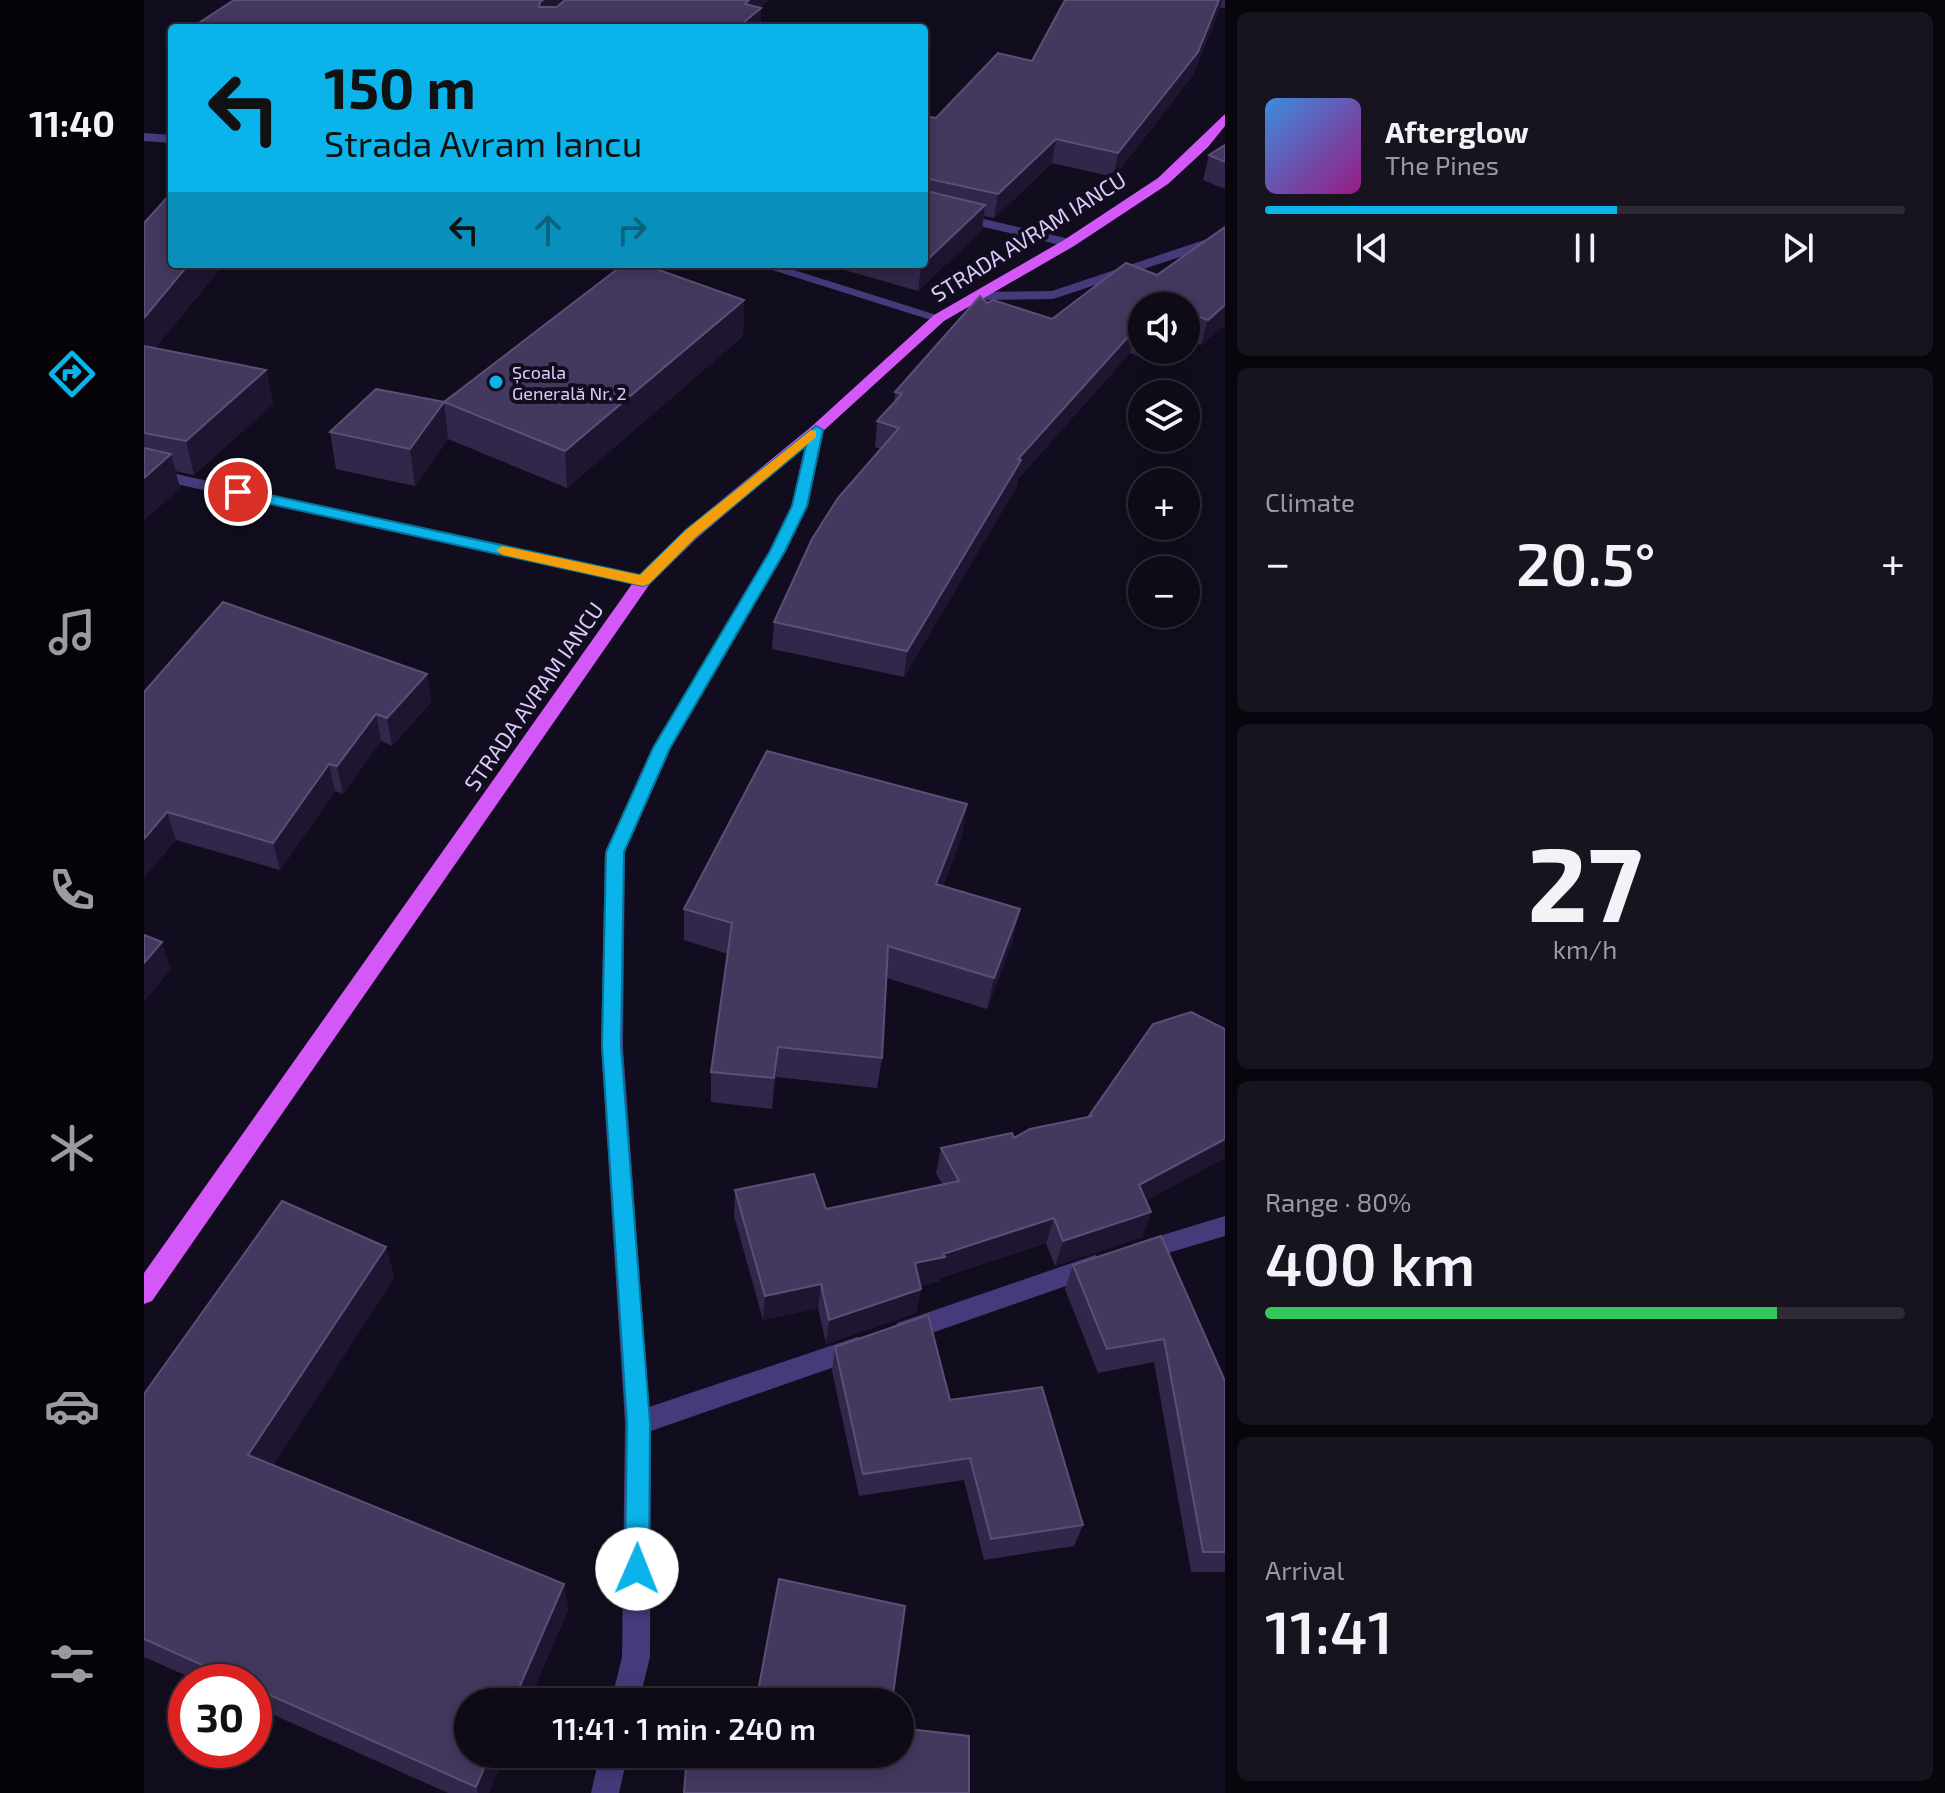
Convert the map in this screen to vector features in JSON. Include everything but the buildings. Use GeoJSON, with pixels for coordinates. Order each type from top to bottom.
{"type":"FeatureCollection","features":[{"type":"Feature","properties":{"kind":"main road","name":"STRADA AVRAM IANCU"},"geometry":{"type":"LineString","coordinates":[[144,1293],[643,581],[691,534],[816,430],[939,318],[1069,243],[1163,181],[1204,144],[1225,118]]}},
{"type":"Feature","properties":{"kind":"street"},"geometry":{"type":"LineString","coordinates":[[144,137],[168,139]]}},
{"type":"Feature","properties":{"kind":"street"},"geometry":{"type":"LineString","coordinates":[[928,210],[1069,243]]}},
{"type":"Feature","properties":{"kind":"street"},"geometry":{"type":"LineString","coordinates":[[978,296],[1053,295],[1225,237]]}},
{"type":"Feature","properties":{"kind":"street"},"geometry":{"type":"LineString","coordinates":[[773,268],[939,318]]}},
{"type":"Feature","properties":{"kind":"street"},"geometry":{"type":"LineString","coordinates":[[628,1688],[636,1657],[638,1423],[612,1046],[615,852],[662,748],[778,551],[800,506],[816,430]]}},
{"type":"Feature","properties":{"kind":"street"},"geometry":{"type":"LineString","coordinates":[[144,472],[643,581]]}},
{"type":"Feature","properties":{"kind":"street"},"geometry":{"type":"LineString","coordinates":[[638,1423],[1128,1254],[1225,1226]]}},
{"type":"Feature","properties":{"kind":"street"},"geometry":{"type":"LineString","coordinates":[[605,1793],[611,1768]]}},
{"type":"Feature","properties":{"kind":"slow traffic"},"geometry":{"type":"LineString","coordinates":[[503,550],[643,581],[691,534],[811,434]]}},
{"type":"Feature","properties":{"kind":"place","name":"Școala Generală Nr. 2"},"geometry":{"type":"Point","coordinates":[496,382]}},
{"type":"Feature","properties":{"kind":"route"},"geometry":{"type":"LineString","coordinates":[[238,492],[643,581],[691,534],[816,430],[800,506],[778,551],[662,748],[615,852],[612,1046],[638,1423],[637,1569]]}}]}
